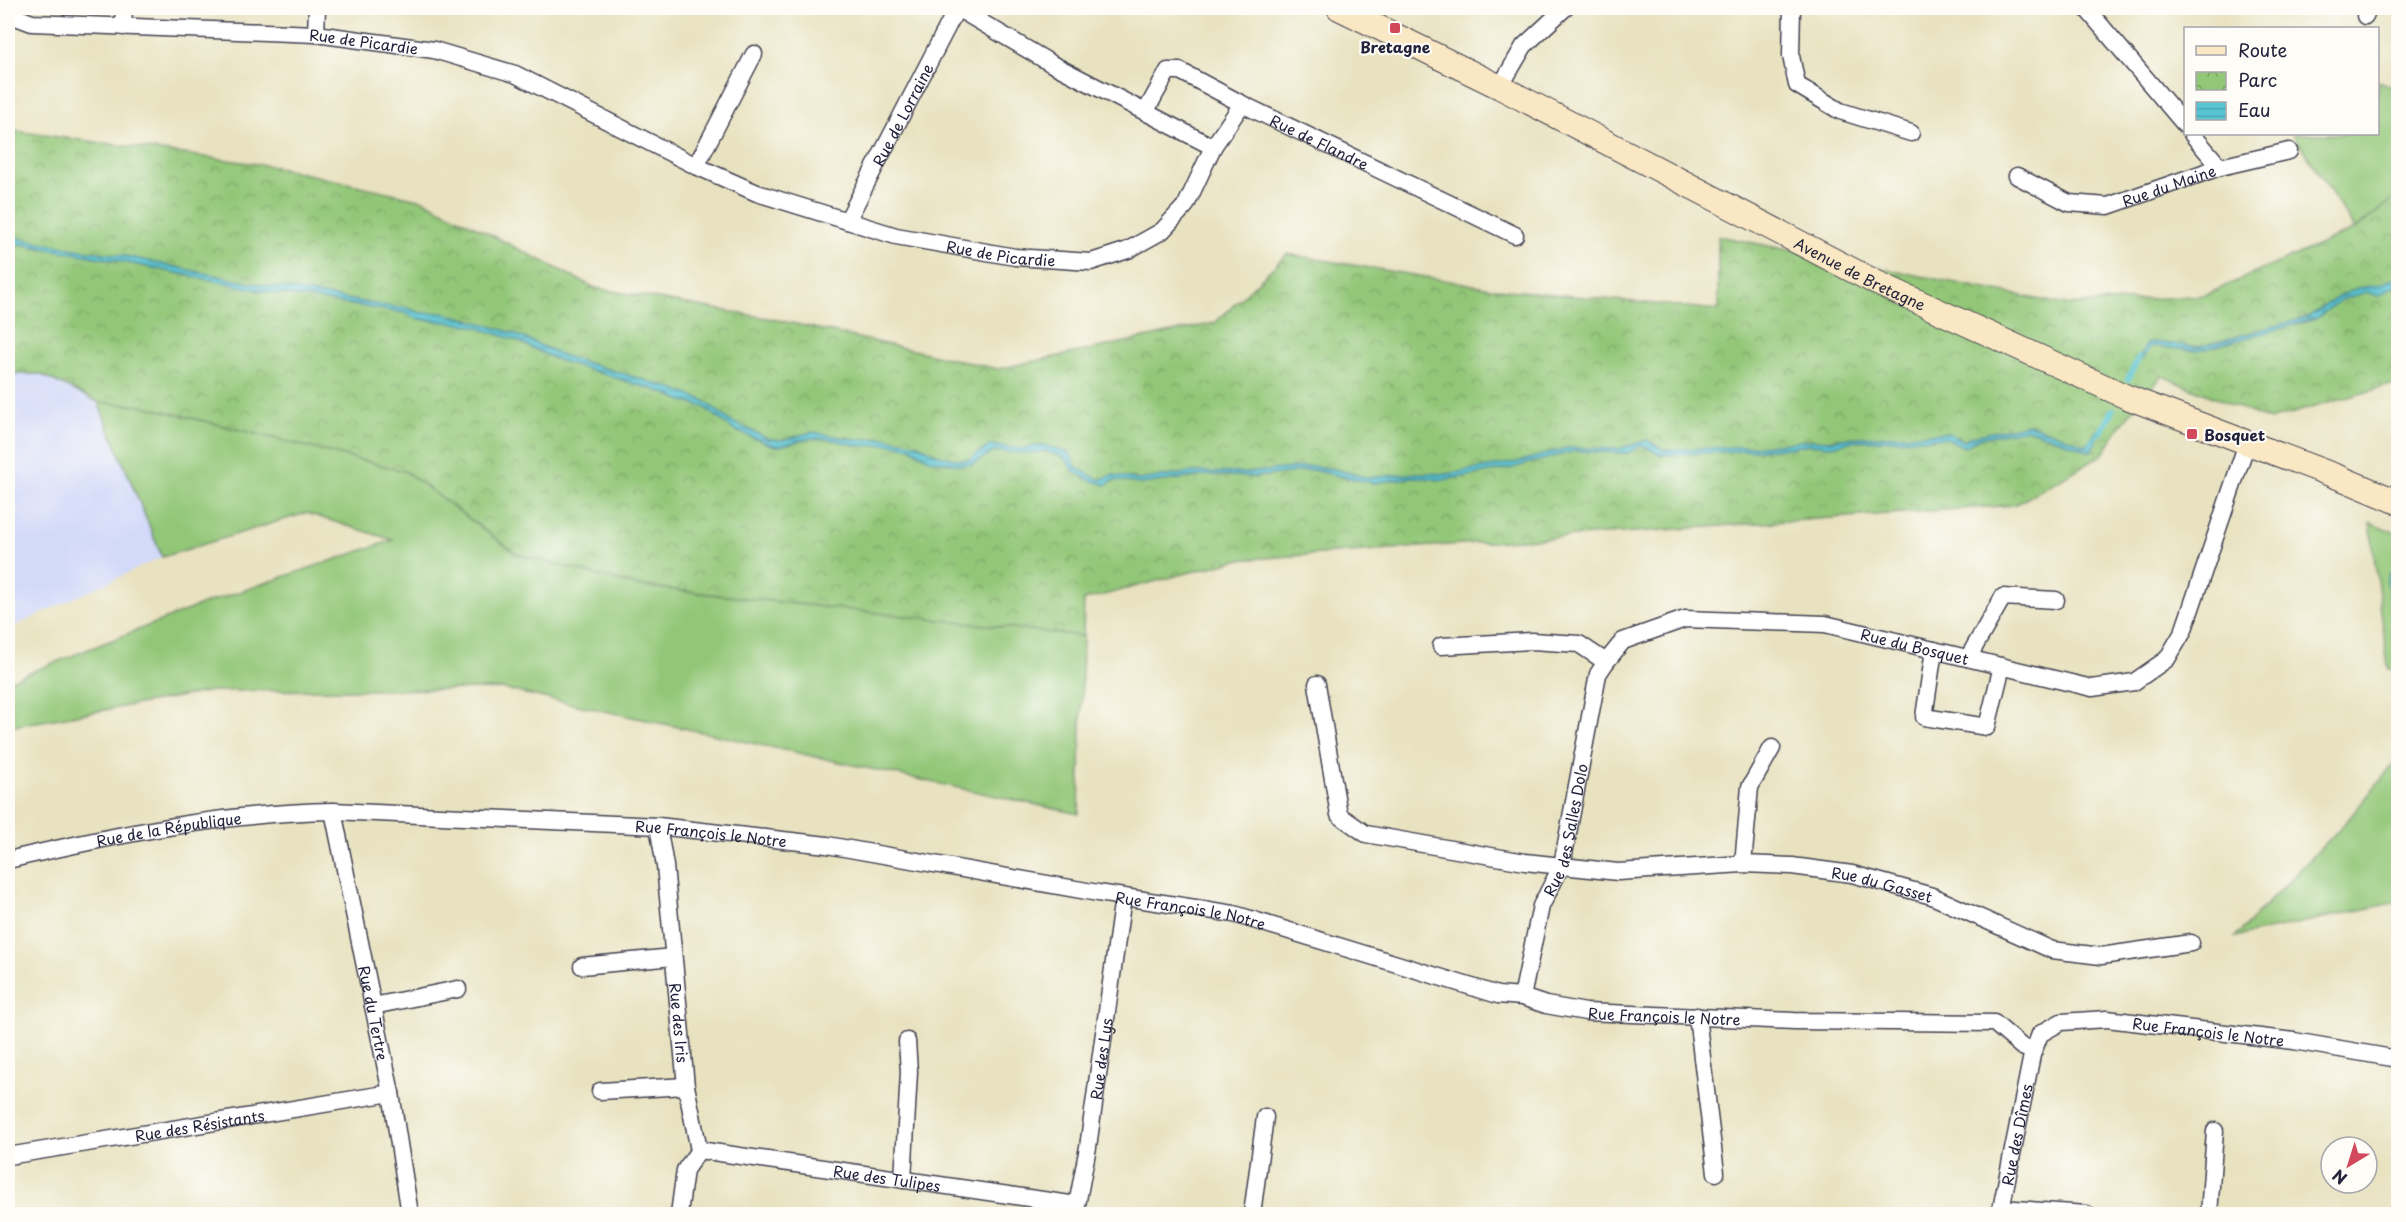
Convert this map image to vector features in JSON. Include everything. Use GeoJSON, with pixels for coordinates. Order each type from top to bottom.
{"type":"FeatureCollection","features":[{"type":"Feature","properties":{"kind":"street"},"geometry":{"type":"LineString","coordinates":[[123,27],[124,8]]}},
{"type":"Feature","properties":{"kind":"street"},"geometry":{"type":"LineString","coordinates":[[316,34],[317,8]]}},
{"type":"Feature","properties":{"kind":"street"},"geometry":{"type":"LineString","coordinates":[[957,8],[1052,64],[1213,147]]}},
{"type":"Feature","properties":{"kind":"street","name":"Rue de Lorraine"},"geometry":{"type":"LineString","coordinates":[[847,221],[957,8]]}},
{"type":"Feature","properties":{"kind":"street","name":"Avenue de Bretagne"},"geometry":{"type":"LineString","coordinates":[[1339,8],[1500,87],[1877,283],[2127,397],[2398,502]]}},
{"type":"Feature","properties":{"kind":"street"},"geometry":{"type":"LineString","coordinates":[[1500,87],[1524,46],[1565,8]]}},
{"type":"Feature","properties":{"kind":"street"},"geometry":{"type":"LineString","coordinates":[[1792,8],[1791,56],[1797,85],[1839,111],[1911,133]]}},
{"type":"Feature","properties":{"kind":"street"},"geometry":{"type":"LineString","coordinates":[[2085,8],[2184,124]]}},
{"type":"Feature","properties":{"kind":"street","name":"Rue de Picardie"},"geometry":{"type":"LineString","coordinates":[[8,14],[32,22],[316,34],[434,50],[514,74],[696,166],[758,193],[896,236],[1015,257],[1091,262],[1128,250],[1162,231],[1186,205],[1213,147],[1242,104]]}},
{"type":"Feature","properties":{"kind":"street"},"geometry":{"type":"LineString","coordinates":[[696,166],[754,54]]}},
{"type":"Feature","properties":{"kind":"street","name":"Rue de Flandre"},"geometry":{"type":"LineString","coordinates":[[1146,111],[1168,71],[1180,71],[1242,104],[1515,235]]}},
{"type":"Feature","properties":{"kind":"street"},"geometry":{"type":"LineString","coordinates":[[2193,135],[2220,167]]}},
{"type":"Feature","properties":{"kind":"street","name":"Rue du Maine"},"geometry":{"type":"LineString","coordinates":[[2017,176],[2069,203],[2108,206],[2220,167],[2289,151]]}},
{"type":"Feature","properties":{"kind":"street","name":"Rue du Bosquet"},"geometry":{"type":"LineString","coordinates":[[1606,662],[1623,641],[1685,619],[1825,624],[2092,688],[2134,681],[2167,659],[2183,632],[2247,443]]}},
{"type":"Feature","properties":{"kind":"street"},"geometry":{"type":"LineString","coordinates":[[1968,658],[2003,597],[2056,600]]}},
{"type":"Feature","properties":{"kind":"street"},"geometry":{"type":"LineString","coordinates":[[1441,646],[1532,641],[1579,644],[1606,662]]}},
{"type":"Feature","properties":{"kind":"street"},"geometry":{"type":"LineString","coordinates":[[1934,650],[1924,717],[1987,727],[2002,666]]}},
{"type":"Feature","properties":{"kind":"street","name":"Rue des Salles Dolo"},"geometry":{"type":"LineString","coordinates":[[1522,997],[1541,906],[1562,865],[1598,674],[1606,662]]}},
{"type":"Feature","properties":{"kind":"street","name":"Rue du Gasset"},"geometry":{"type":"LineString","coordinates":[[1317,684],[1339,815],[1366,834],[1525,862],[1618,872],[1743,864],[1792,866],[1863,877],[1932,896],[2052,950],[2101,956],[2191,943]]}},
{"type":"Feature","properties":{"kind":"street"},"geometry":{"type":"LineString","coordinates":[[1743,864],[1750,787],[1772,748]]}},
{"type":"Feature","properties":{"kind":"street","name":"Rue François le Notre"},"geometry":{"type":"LineString","coordinates":[[333,811],[658,826],[828,845],[1234,915],[1498,995],[1522,997],[1546,1005],[1586,1012],[1794,1021],[1994,1023],[2022,1047],[2033,1053],[2040,1034],[2061,1023],[2107,1019],[2294,1041],[2398,1059]]}},
{"type":"Feature","properties":{"kind":"street","name":"Rue de la République"},"geometry":{"type":"LineString","coordinates":[[8,860],[98,839],[216,821],[299,812],[333,811]]}},
{"type":"Feature","properties":{"kind":"street","name":"Rue du Tertre"},"geometry":{"type":"LineString","coordinates":[[333,811],[392,1093],[410,1215]]}},
{"type":"Feature","properties":{"kind":"street","name":"Rue des Iris"},"geometry":{"type":"LineString","coordinates":[[658,826],[665,866],[686,1086],[699,1150]]}},
{"type":"Feature","properties":{"kind":"street","name":"Rue des Lys"},"geometry":{"type":"LineString","coordinates":[[1082,1210],[1088,1147],[1123,897]]}},
{"type":"Feature","properties":{"kind":"street"},"geometry":{"type":"LineString","coordinates":[[582,966],[673,957]]}},
{"type":"Feature","properties":{"kind":"street"},"geometry":{"type":"LineString","coordinates":[[373,1006],[458,989]]}},
{"type":"Feature","properties":{"kind":"street"},"geometry":{"type":"LineString","coordinates":[[1697,1016],[1716,1173]]}},
{"type":"Feature","properties":{"kind":"street"},"geometry":{"type":"LineString","coordinates":[[903,1180],[909,1072],[907,1041]]}},
{"type":"Feature","properties":{"kind":"street","name":"Rue des Dîmes"},"geometry":{"type":"LineString","coordinates":[[2001,1211],[2033,1053]]}},
{"type":"Feature","properties":{"kind":"street"},"geometry":{"type":"LineString","coordinates":[[600,1091],[686,1086]]}},
{"type":"Feature","properties":{"kind":"street","name":"Rue des Résistants"},"geometry":{"type":"LineString","coordinates":[[8,1156],[392,1093]]}},
{"type":"Feature","properties":{"kind":"street"},"geometry":{"type":"LineString","coordinates":[[1252,1215],[1265,1117]]}},
{"type":"Feature","properties":{"kind":"street"},"geometry":{"type":"LineString","coordinates":[[2209,1215],[2215,1131]]}},
{"type":"Feature","properties":{"kind":"street"},"geometry":{"type":"LineString","coordinates":[[680,1215],[685,1170],[699,1150]]}},
{"type":"Feature","properties":{"kind":"street","name":"Rue des Tulipes"},"geometry":{"type":"LineString","coordinates":[[699,1150],[903,1180],[1082,1210]]}},
{"type":"Feature","properties":{"kind":"street"},"geometry":{"type":"LineString","coordinates":[[2001,1211],[2088,1215]]}},
{"type":"Feature","properties":{"kind":"shaded area"},"geometry":{"type":"Polygon","coordinates":[[[8,374],[40,374],[98,402],[162,557],[8,629],[8,374]]]}},
{"type":"Feature","properties":{"kind":"green space"},"geometry":{"type":"Polygon","coordinates":[[[2379,81],[2398,89],[2398,196],[2355,229],[2294,135],[2379,135],[2379,81]]]}},
{"type":"Feature","properties":{"kind":"green space"},"geometry":{"type":"Polygon","coordinates":[[[8,130],[271,166],[423,200],[595,288],[773,319],[998,369],[1215,323],[1287,254],[1498,289],[1718,310],[1718,236],[2067,305],[2205,295],[2355,229],[2398,196],[2398,383],[2269,420],[2162,376],[2124,421],[2102,455],[2015,505],[1237,560],[1084,600],[1083,636],[639,586],[517,554],[405,471],[144,406],[98,402],[40,374],[8,374],[8,130]]]}},
{"type":"Feature","properties":{"kind":"green space"},"geometry":{"type":"Polygon","coordinates":[[[98,402],[144,406],[405,471],[517,554],[639,586],[1083,636],[1079,814],[503,689],[212,691],[8,727],[8,681],[206,603],[393,540],[306,513],[162,557],[98,402]]]}},
{"type":"Feature","properties":{"kind":"green space"},"geometry":{"type":"Polygon","coordinates":[[[2370,522],[2398,534],[2398,673],[2388,668],[2370,522]]]}},
{"type":"Feature","properties":{"kind":"green space"},"geometry":{"type":"Polygon","coordinates":[[[2398,758],[2398,902],[2235,937],[2348,820],[2398,758]]]}},
{"type":"Feature","properties":{"kind":"water"},"geometry":{"type":"Polygon","coordinates":[[[8,236],[125,256],[245,282],[398,308],[404,307],[421,313],[440,313],[460,317],[513,333],[564,356],[703,400],[730,421],[769,439],[783,440],[812,432],[857,440],[884,438],[918,444],[936,454],[959,460],[970,459],[991,445],[1021,449],[1043,445],[1069,453],[1077,468],[1100,480],[1113,475],[1139,480],[1193,472],[1246,473],[1312,466],[1369,478],[1417,473],[1447,474],[1518,462],[1567,448],[1619,449],[1647,440],[1664,450],[1761,446],[1810,440],[1829,441],[1841,438],[1948,433],[1964,441],[1969,437],[2029,424],[2086,445],[2097,430],[2101,432],[2091,451],[2027,429],[1979,438],[1964,447],[1946,438],[1853,441],[1830,446],[1808,444],[1790,448],[1661,455],[1642,445],[1628,453],[1575,451],[1508,469],[1443,480],[1414,477],[1373,483],[1312,470],[1255,477],[1209,475],[1141,484],[1114,480],[1106,485],[1074,472],[1065,458],[1046,451],[1024,453],[995,451],[972,464],[959,465],[929,459],[910,447],[888,444],[861,446],[811,438],[779,446],[772,445],[734,430],[704,407],[555,359],[518,341],[470,325],[418,319],[404,313],[263,291],[114,260],[8,242],[8,236]]]}},
{"type":"Feature","properties":{"kind":"water"},"geometry":{"type":"Polygon","coordinates":[[[2398,276],[2398,284],[2379,296],[2366,292],[2341,300],[2315,319],[2198,351],[2153,346],[2142,359],[2139,357],[2147,344],[2153,342],[2199,347],[2308,317],[2338,297],[2358,288],[2380,285],[2398,276]]]}},
{"type":"Feature","properties":{"kind":"water"},"geometry":{"type":"Polygon","coordinates":[[[2398,573],[2398,659],[2387,581],[2389,574],[2398,573]]]}},
{"type":"Feature","properties":{"kind":"waterway"},"geometry":{"type":"LineString","coordinates":[[2128,379],[2139,357]]}},
{"type":"Feature","properties":{"kind":"waterway"},"geometry":{"type":"LineString","coordinates":[[2101,432],[2113,410]]}},
{"type":"Feature","properties":{"kind":"place","name":"Bretagne"},"geometry":{"type":"Point","coordinates":[1395,28]}},
{"type":"Feature","properties":{"kind":"place","name":"Bosquet"},"geometry":{"type":"Point","coordinates":[2192,434]}}]}
